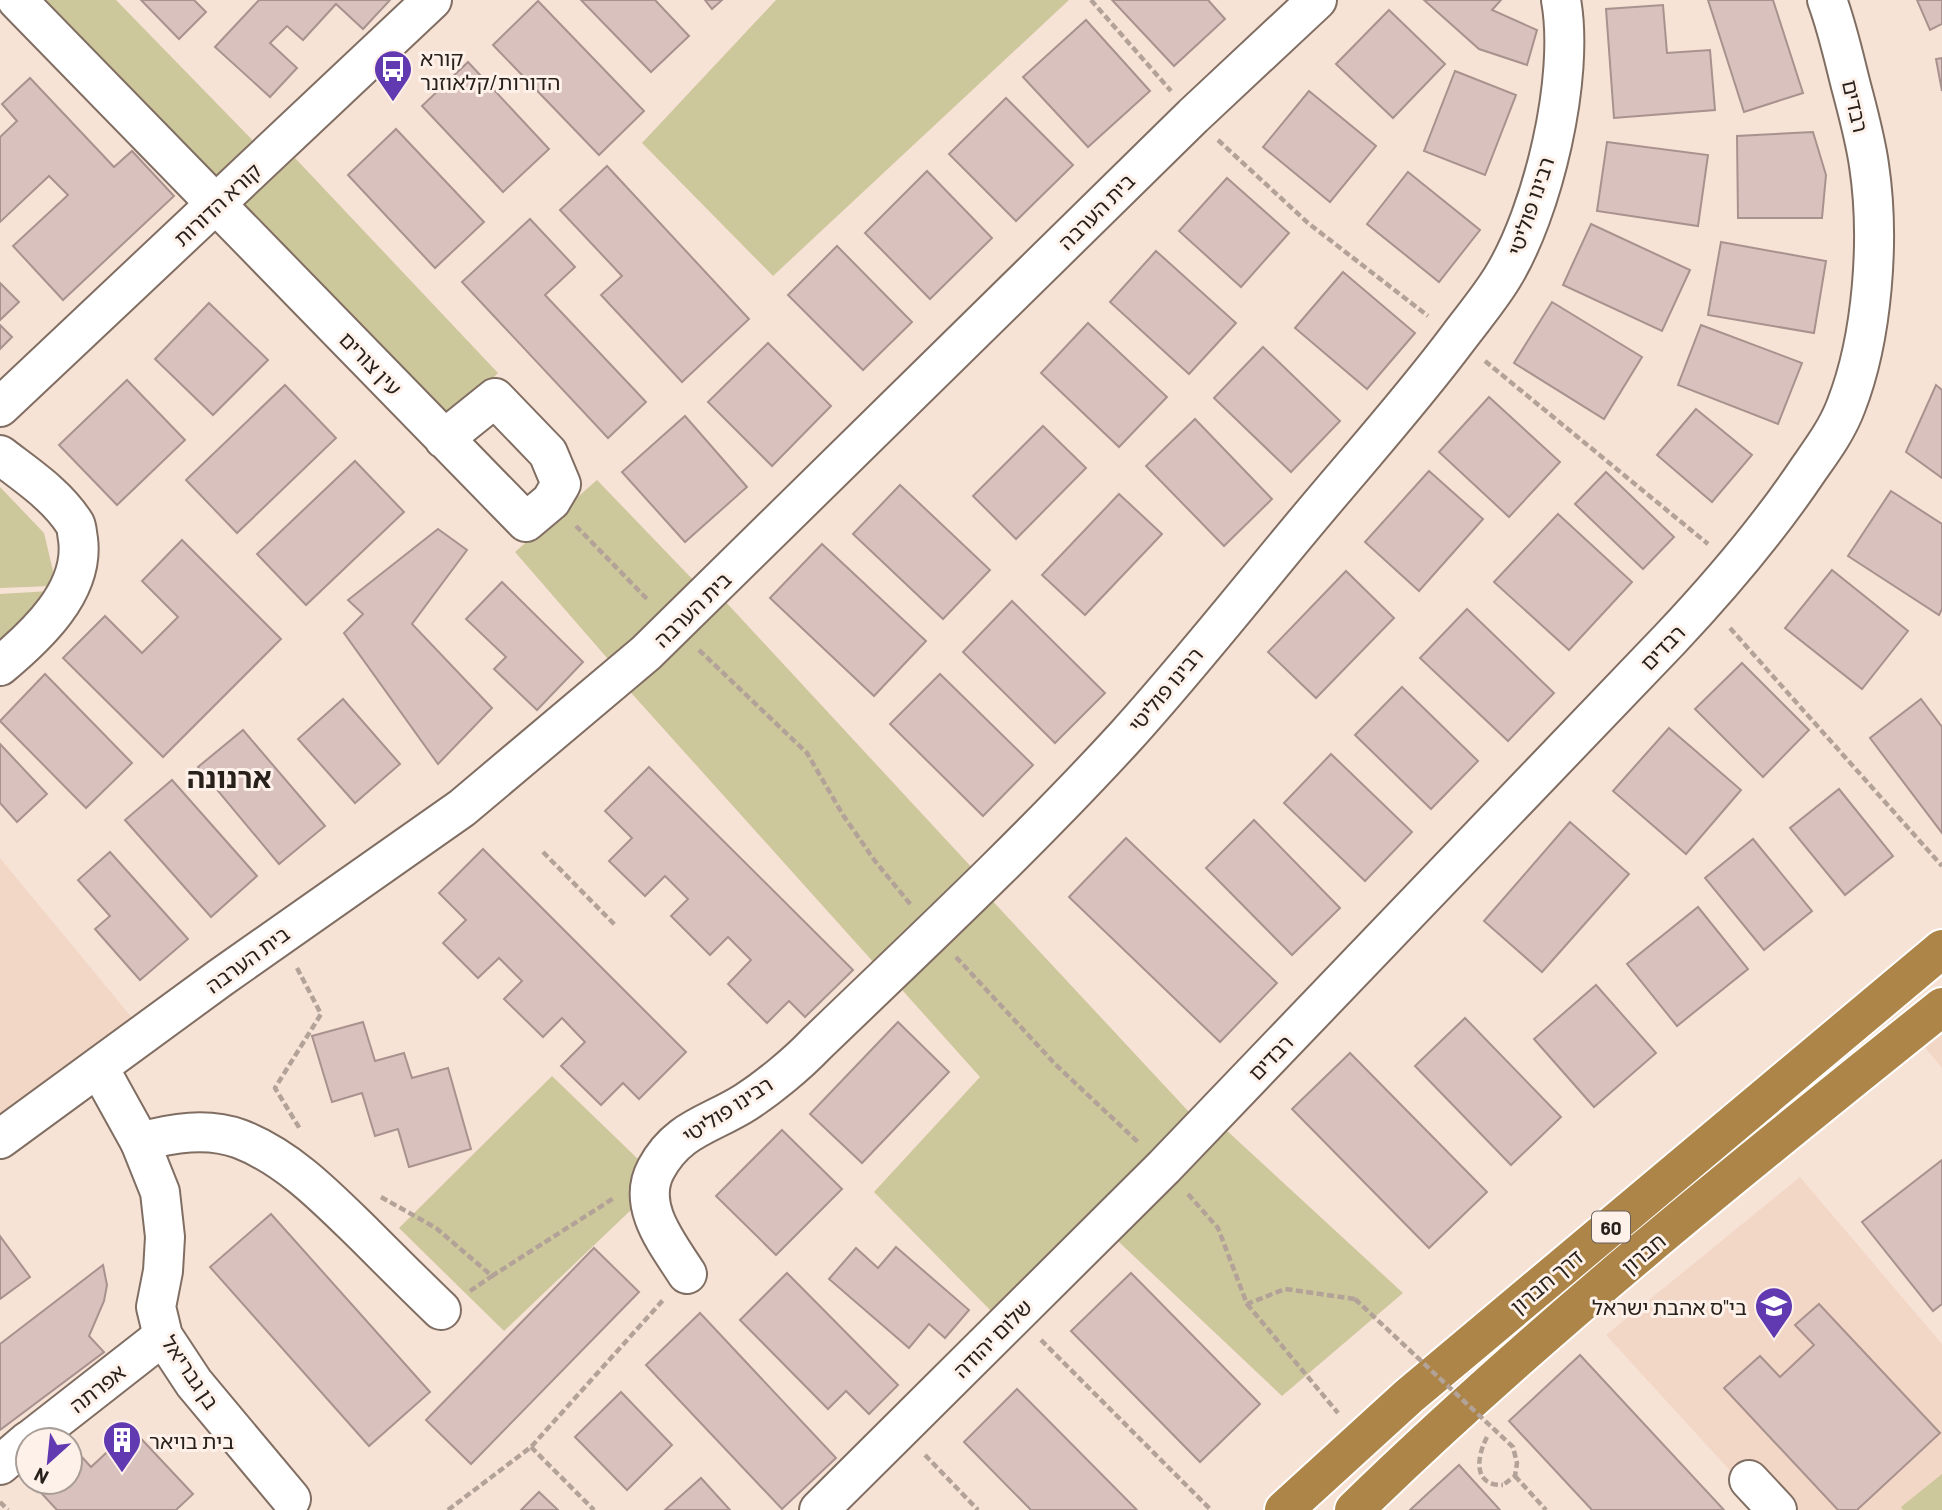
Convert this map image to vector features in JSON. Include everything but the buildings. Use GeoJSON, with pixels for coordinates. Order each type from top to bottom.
{"type":"FeatureCollection","features":[{"type":"Feature","properties":{"kind":"highway","name":"דרך חברון"},"geometry":{"type":"LineString","coordinates":[[1284,1510],[1360,1439],[1942,949]]}},
{"type":"Feature","properties":{"kind":"highway","name":"חברון"},"geometry":{"type":"LineString","coordinates":[[1354,1510],[1535,1344],[1762,1151],[1942,1006]]}},
{"type":"Feature","properties":{"kind":"street","name":"עין צורים"},"geometry":{"type":"LineString","coordinates":[[18,0],[444,439],[526,522],[551,500],[561,484],[548,453],[495,398],[444,439]]}},
{"type":"Feature","properties":{"kind":"street","name":"קורא הדורות"},"geometry":{"type":"LineString","coordinates":[[0,407],[432,0]]}},
{"type":"Feature","properties":{"kind":"street","name":"בית הערבה"},"geometry":{"type":"LineString","coordinates":[[0,1139],[230,971],[462,807],[646,653],[1193,116],[1317,0]]}},
{"type":"Feature","properties":{"kind":"street","name":"רבינו פוליטי"},"geometry":{"type":"LineString","coordinates":[[653,1173],[676,1141],[694,1128],[746,1102],[811,1050],[1007,861],[1128,734],[1429,377],[1502,277],[1522,239],[1544,179],[1564,65],[1561,0]]}},
{"type":"Feature","properties":{"kind":"street","name":"רבדים"},"geometry":{"type":"LineString","coordinates":[[1164,1167],[1706,601],[1786,502],[1833,433],[1846,407],[1859,365],[1870,297],[1874,233],[1869,165],[1836,26],[1827,0]]}},
{"type":"Feature","properties":{"kind":"street"},"geometry":{"type":"LineString","coordinates":[[0,455],[45,490],[76,525],[80,556],[69,590],[32,640],[0,666]]}},
{"type":"Feature","properties":{"kind":"street","name":"בן גבריאל"},"geometry":{"type":"LineString","coordinates":[[99,1068],[140,1142],[160,1192],[165,1237],[163,1271],[156,1307],[163,1336],[194,1383],[291,1499]]}},
{"type":"Feature","properties":{"kind":"street"},"geometry":{"type":"LineString","coordinates":[[140,1142],[174,1132],[204,1132],[239,1139],[273,1156],[300,1175],[335,1206],[441,1310]]}},
{"type":"Feature","properties":{"kind":"street","name":"שלום יהודה"},"geometry":{"type":"LineString","coordinates":[[819,1510],[1164,1167]]}},
{"type":"Feature","properties":{"kind":"street"},"geometry":{"type":"LineString","coordinates":[[653,1173],[650,1207],[663,1236],[687,1274]]}},
{"type":"Feature","properties":{"kind":"street","name":"אפרתה"},"geometry":{"type":"LineString","coordinates":[[48,1426],[163,1336]]}},
{"type":"Feature","properties":{"kind":"street","name":"אפרתה"},"geometry":{"type":"LineString","coordinates":[[0,1465],[14,1453]]}},
{"type":"Feature","properties":{"kind":"street"},"geometry":{"type":"LineString","coordinates":[[1749,1479],[1777,1510]]}},
{"type":"Feature","properties":{"kind":"path"},"geometry":{"type":"LineString","coordinates":[[1091,0],[1193,116]]}},
{"type":"Feature","properties":{"kind":"path"},"geometry":{"type":"LineString","coordinates":[[1706,601],[1942,866]]}},
{"type":"Feature","properties":{"kind":"path"},"geometry":{"type":"LineString","coordinates":[[543,852],[616,926]]}},
{"type":"Feature","properties":{"kind":"path"},"geometry":{"type":"LineString","coordinates":[[300,1130],[275,1088],[321,1014],[301,976]]}},
{"type":"Feature","properties":{"kind":"path"},"geometry":{"type":"LineString","coordinates":[[379,1196],[436,1228],[492,1276],[653,1173]]}},
{"type":"Feature","properties":{"kind":"path"},"geometry":{"type":"LineString","coordinates":[[1355,1299],[1513,1447],[1517,1463],[1515,1476],[1503,1485]]}},
{"type":"Feature","properties":{"kind":"path"},"geometry":{"type":"LineString","coordinates":[[448,1510],[531,1447],[660,1303]]}},
{"type":"Feature","properties":{"kind":"path"},"geometry":{"type":"LineString","coordinates":[[1247,1304],[1360,1439]]}},
{"type":"Feature","properties":{"kind":"path"},"geometry":{"type":"LineString","coordinates":[[1016,1315],[1210,1510]]}},
{"type":"Feature","properties":{"kind":"path"},"geometry":{"type":"LineString","coordinates":[[900,1429],[978,1510]]}},
{"type":"Feature","properties":{"kind":"path"},"geometry":{"type":"LineString","coordinates":[[531,1447],[594,1510]]}},
{"type":"Feature","properties":{"kind":"path"},"geometry":{"type":"LineString","coordinates":[[1515,1476],[1546,1510]]}},
{"type":"Feature","properties":{"kind":"path"},"geometry":{"type":"LineString","coordinates":[[0,1502],[8,1510]]}},
{"type":"Feature","properties":{"kind":"shaded area"},"geometry":{"type":"Polygon","coordinates":[[[30,0],[116,0],[262,150],[215,191],[30,0]]]}},
{"type":"Feature","properties":{"kind":"shaded area"},"geometry":{"type":"Polygon","coordinates":[[[776,0],[1069,0],[773,276],[642,143],[776,0]]]}},
{"type":"Feature","properties":{"kind":"shaded area"},"geometry":{"type":"Polygon","coordinates":[[[295,158],[498,373],[448,424],[235,213],[295,158]]]}},
{"type":"Feature","properties":{"kind":"shaded area"},"geometry":{"type":"Polygon","coordinates":[[[597,480],[697,584],[614,666],[515,552],[597,480]]]}},
{"type":"Feature","properties":{"kind":"shaded area"},"geometry":{"type":"Polygon","coordinates":[[[0,487],[44,533],[53,571],[51,586],[0,588],[0,487]]]}},
{"type":"Feature","properties":{"kind":"shaded area"},"geometry":{"type":"Polygon","coordinates":[[[50,591],[0,652],[0,594],[50,591]]]}},
{"type":"Feature","properties":{"kind":"shaded area"},"geometry":{"type":"Polygon","coordinates":[[[723,599],[975,871],[875,964],[625,686],[723,599]]]}},
{"type":"Feature","properties":{"kind":"shaded area"},"geometry":{"type":"Polygon","coordinates":[[[0,858],[133,1019],[0,1117],[0,858]]]}},
{"type":"Feature","properties":{"kind":"shaded area"},"geometry":{"type":"Polygon","coordinates":[[[987,895],[1189,1112],[994,1314],[874,1192],[980,1077],[895,982],[987,895]]]}},
{"type":"Feature","properties":{"kind":"shaded area"},"geometry":{"type":"Polygon","coordinates":[[[1942,1028],[1942,1068],[1922,1044],[1942,1028]]]}},
{"type":"Feature","properties":{"kind":"shaded area"},"geometry":{"type":"Polygon","coordinates":[[[552,1076],[640,1161],[632,1209],[504,1331],[399,1228],[552,1076]]]}},
{"type":"Feature","properties":{"kind":"shaded area"},"geometry":{"type":"Polygon","coordinates":[[[1212,1117],[1403,1293],[1282,1396],[1103,1227],[1212,1117]]]}},
{"type":"Feature","properties":{"kind":"shaded area","name":"בי\"ס אהבת ישראל"},"geometry":{"type":"Polygon","coordinates":[[[1800,1177],[1942,1344],[1942,1510],[1766,1510],[1606,1335],[1800,1177]]]}},
{"type":"Feature","properties":{"kind":"shaded area"},"geometry":{"type":"Polygon","coordinates":[[[1942,1474],[1942,1510],[1903,1510],[1901,1507],[1942,1474]]]}},
{"type":"Feature","properties":{"kind":"place","name":"קורא הדורות/קלאוזנר"},"geometry":{"type":"Point","coordinates":[393,103]}},
{"type":"Feature","properties":{"kind":"place","name":"בי\"ס אהבת ישראל"},"geometry":{"type":"Point","coordinates":[1774,1340]}},
{"type":"Feature","properties":{"kind":"place","name":"בית בויאר"},"geometry":{"type":"Point","coordinates":[122,1474]}},
{"type":"Feature","properties":{"kind":"district","name":"ארנונה"},"geometry":{"type":"Point","coordinates":[229,777]}}]}
